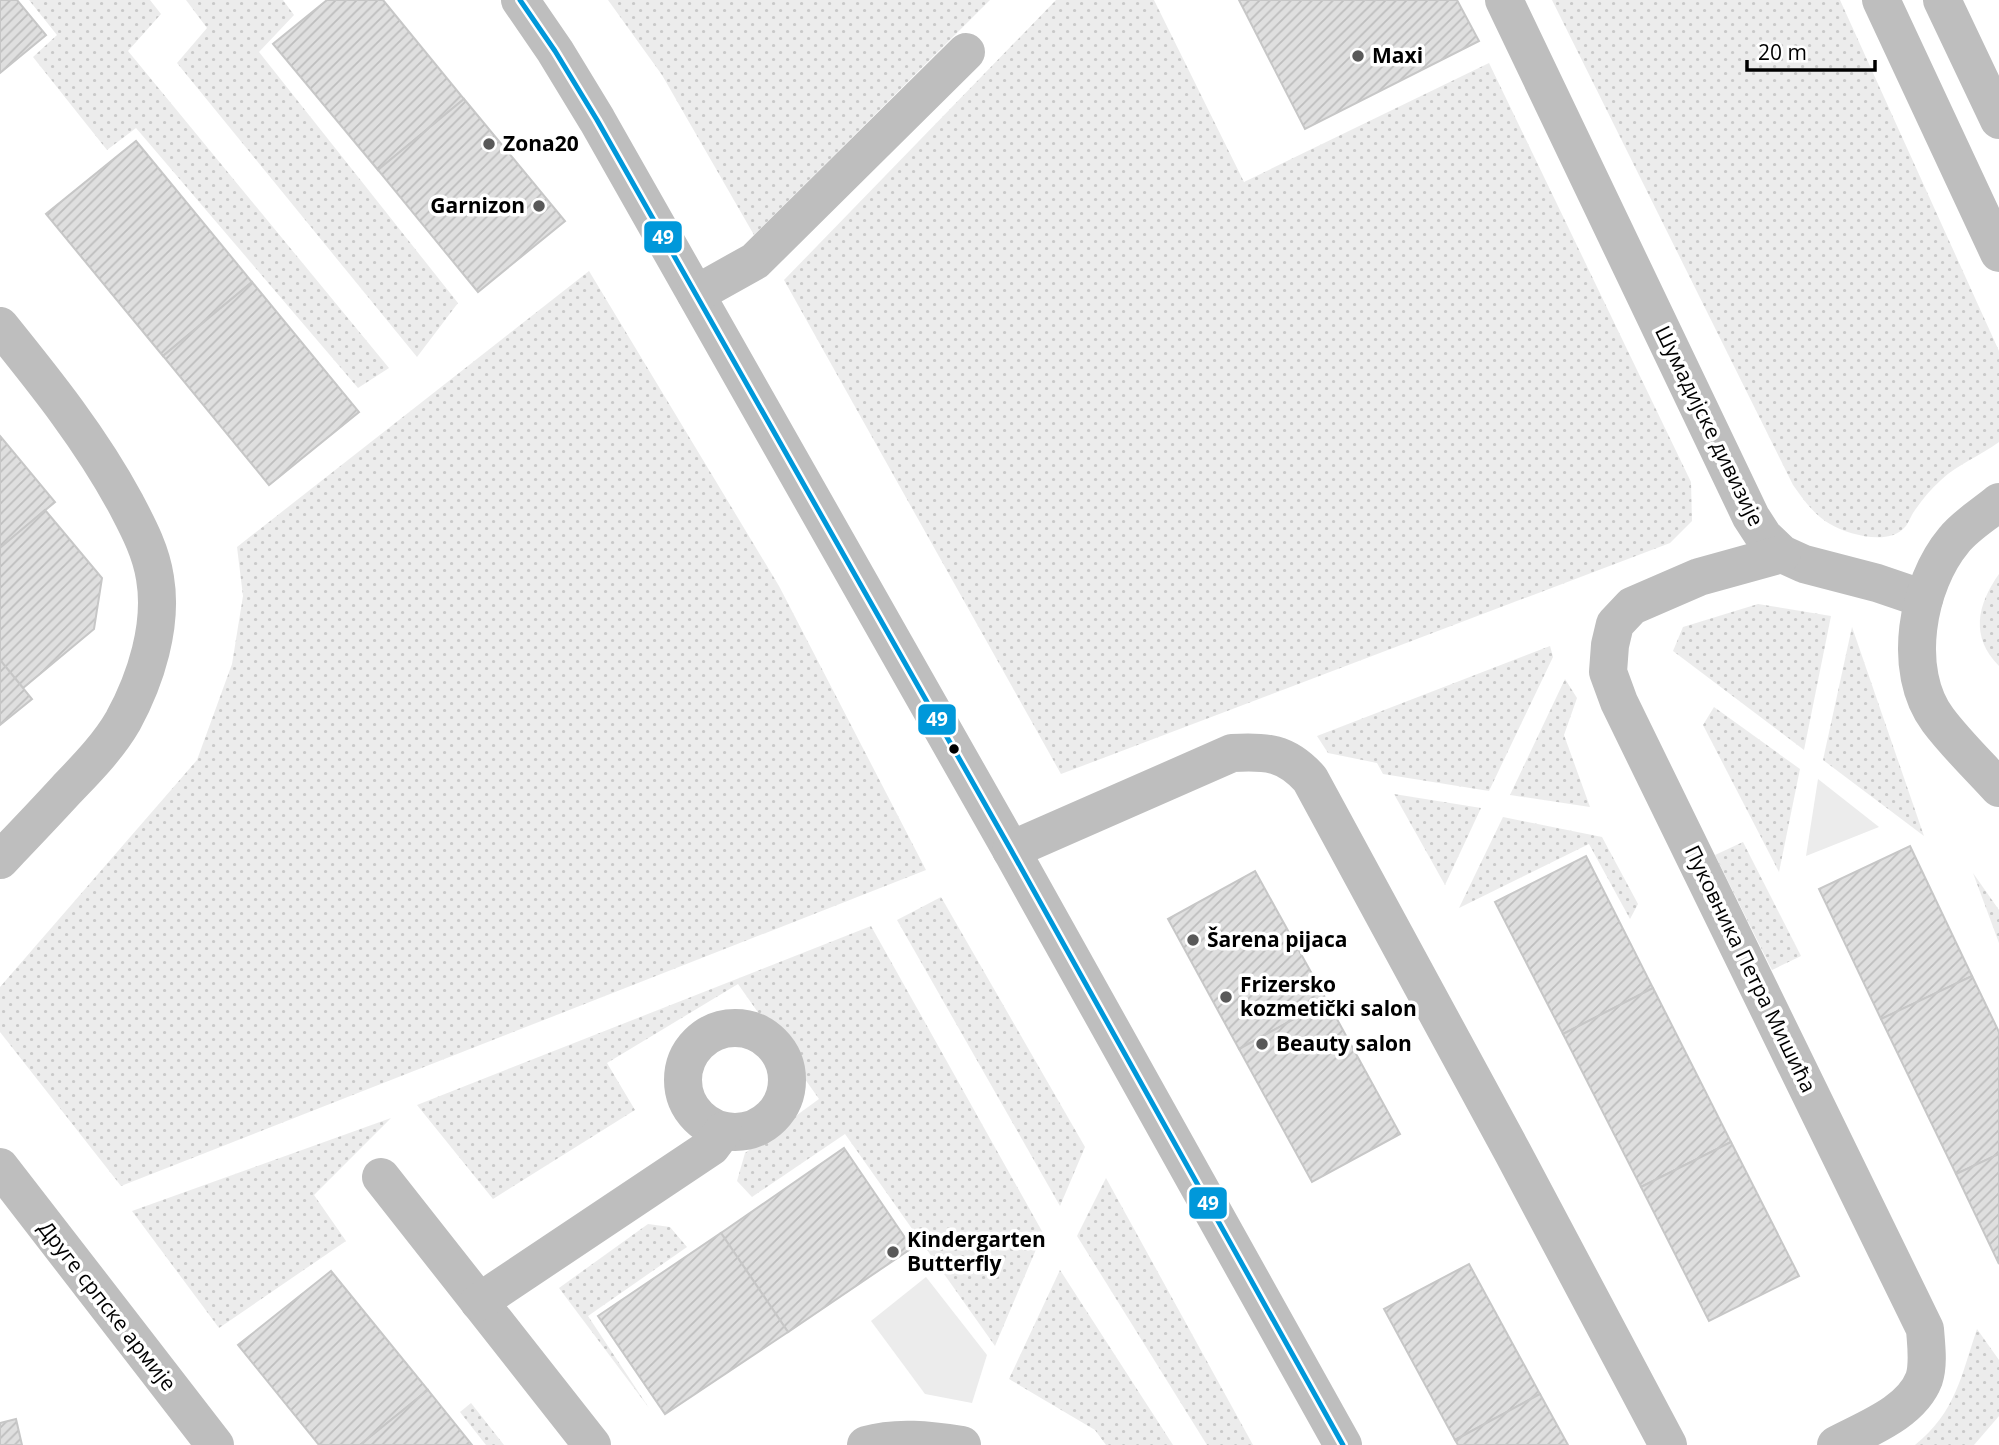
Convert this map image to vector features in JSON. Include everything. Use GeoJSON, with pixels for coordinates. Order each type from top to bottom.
{"type":"FeatureCollection","features":[{"type":"Feature","properties":{"kind":"street"},"geometry":{"type":"LineString","coordinates":[[520,0],[597,120],[1011,850],[1343,1445]]}},
{"type":"Feature","properties":{"kind":"street","name":"Шумадијске дивизије"},"geometry":{"type":"LineString","coordinates":[[1504,0],[1751,517],[1764,537],[1782,554],[1804,564],[1877,583],[1924,599]]}},
{"type":"Feature","properties":{"kind":"street"},"geometry":{"type":"LineString","coordinates":[[1881,0],[1999,253]]}},
{"type":"Feature","properties":{"kind":"street"},"geometry":{"type":"LineString","coordinates":[[1942,0],[1999,120]]}},
{"type":"Feature","properties":{"kind":"street"},"geometry":{"type":"LineString","coordinates":[[696,294],[755,261],[966,52]]}},
{"type":"Feature","properties":{"kind":"street"},"geometry":{"type":"LineString","coordinates":[[0,326],[87,437],[108,470],[148,551],[157,596],[156,621],[149,655],[122,721],[94,760],[0,860]]}},
{"type":"Feature","properties":{"kind":"street"},"geometry":{"type":"LineString","coordinates":[[1999,502],[1955,539],[1936,568],[1924,599],[1916,633],[1924,692],[1937,719],[1999,788]]}},
{"type":"Feature","properties":{"kind":"street","name":"Пуковника Петра Мишића"},"geometry":{"type":"LineString","coordinates":[[1782,554],[1699,577],[1632,606],[1615,624],[1608,672],[1619,702],[1925,1329],[1924,1379],[1909,1401],[1888,1417],[1836,1445]]}},
{"type":"Feature","properties":{"kind":"street"},"geometry":{"type":"LineString","coordinates":[[1011,850],[1232,753],[1259,751],[1297,764],[1316,791],[1668,1445]]}},
{"type":"Feature","properties":{"kind":"street"},"geometry":{"type":"LineString","coordinates":[[479,1302],[711,1147],[723,1131]]}},
{"type":"Feature","properties":{"kind":"street","name":"Друге српске армије"},"geometry":{"type":"LineString","coordinates":[[0,1167],[215,1445]]}},
{"type":"Feature","properties":{"kind":"street"},"geometry":{"type":"LineString","coordinates":[[381,1177],[592,1445]]}},
{"type":"Feature","properties":{"kind":"street"},"geometry":{"type":"LineString","coordinates":[[866,1445],[906,1440],[962,1445]]}},
{"type":"Feature","properties":{"kind":"shaded area"},"geometry":{"type":"Polygon","coordinates":[[[29,0],[150,0],[161,14],[128,51],[389,368],[358,388],[136,128],[107,150],[33,57],[57,35],[29,0]]]}},
{"type":"Feature","properties":{"kind":"shaded area"},"geometry":{"type":"Polygon","coordinates":[[[186,0],[283,0],[294,15],[259,52],[458,303],[417,357],[177,63],[207,28],[186,0]]]}},
{"type":"Feature","properties":{"kind":"shaded area"},"geometry":{"type":"Polygon","coordinates":[[[608,0],[990,0],[754,235],[662,75],[608,0]]]}},
{"type":"Feature","properties":{"kind":"shaded area"},"geometry":{"type":"Polygon","coordinates":[[[1056,0],[1154,0],[1244,182],[1489,63],[1691,482],[1692,521],[1670,543],[1061,774],[784,280],[1056,0]]]}},
{"type":"Feature","properties":{"kind":"shaded area"},"geometry":{"type":"Polygon","coordinates":[[[1552,0],[1840,0],[1999,351],[1999,442],[1941,480],[1898,533],[1869,537],[1838,528],[1814,511],[1793,485],[1552,0]]]}},
{"type":"Feature","properties":{"kind":"shaded area"},"geometry":{"type":"Polygon","coordinates":[[[589,271],[779,586],[926,870],[121,1186],[0,1032],[0,987],[197,760],[232,664],[243,596],[237,547],[589,271]]]}},
{"type":"Feature","properties":{"kind":"shaded area"},"geometry":{"type":"Polygon","coordinates":[[[1999,574],[1999,666],[1984,644],[1980,621],[1986,597],[1999,574]]]}},
{"type":"Feature","properties":{"kind":"shaded area"},"geometry":{"type":"Polygon","coordinates":[[[1758,604],[1831,616],[1804,750],[1673,651],[1683,627],[1758,604]]]}},
{"type":"Feature","properties":{"kind":"shaded area"},"geometry":{"type":"Polygon","coordinates":[[[1852,627],[1924,836],[1823,760],[1852,627]]]}},
{"type":"Feature","properties":{"kind":"shaded area"},"geometry":{"type":"Polygon","coordinates":[[[1550,646],[1553,657],[1489,791],[1383,774],[1377,763],[1328,753],[1317,736],[1550,646]]]}},
{"type":"Feature","properties":{"kind":"shaded area"},"geometry":{"type":"Polygon","coordinates":[[[1565,679],[1577,698],[1564,735],[1590,807],[1510,795],[1565,679]]]}},
{"type":"Feature","properties":{"kind":"shaded area"},"geometry":{"type":"Polygon","coordinates":[[[1714,707],[1800,769],[1779,872],[1703,725],[1714,707]]]}},
{"type":"Feature","properties":{"kind":"shaded area"},"geometry":{"type":"Polygon","coordinates":[[[1818,779],[1879,827],[1806,856],[1818,779]]]}},
{"type":"Feature","properties":{"kind":"shaded area"},"geometry":{"type":"Polygon","coordinates":[[[1394,794],[1481,808],[1445,885],[1394,794]]]}},
{"type":"Feature","properties":{"kind":"shaded area"},"geometry":{"type":"Polygon","coordinates":[[[1503,817],[1602,837],[1638,904],[1630,919],[1589,844],[1459,908],[1503,817]]]}},
{"type":"Feature","properties":{"kind":"shaded area"},"geometry":{"type":"Polygon","coordinates":[[[1743,842],[1801,956],[1772,970],[1715,855],[1743,842]]]}},
{"type":"Feature","properties":{"kind":"shaded area"},"geometry":{"type":"Polygon","coordinates":[[[1973,873],[1999,910],[1999,943],[1973,873]]]}},
{"type":"Feature","properties":{"kind":"shaded area"},"geometry":{"type":"Polygon","coordinates":[[[941,897],[1085,1147],[1060,1206],[897,920],[941,897]]]}},
{"type":"Feature","properties":{"kind":"shaded area"},"geometry":{"type":"Polygon","coordinates":[[[871,926],[1043,1233],[995,1346],[845,1134],[752,1197],[737,1181],[745,1153],[819,1099],[738,984],[607,1063],[635,1110],[493,1199],[417,1105],[871,926]]]}},
{"type":"Feature","properties":{"kind":"shaded area"},"geometry":{"type":"Polygon","coordinates":[[[391,1118],[314,1195],[346,1241],[219,1328],[132,1211],[391,1118]]]}},
{"type":"Feature","properties":{"kind":"shaded area"},"geometry":{"type":"Polygon","coordinates":[[[1106,1178],[1253,1445],[1207,1445],[1077,1236],[1106,1178]]]}},
{"type":"Feature","properties":{"kind":"shaded area"},"geometry":{"type":"Polygon","coordinates":[[[648,1224],[670,1227],[687,1247],[588,1316],[649,1408],[559,1288],[648,1224]]]}},
{"type":"Feature","properties":{"kind":"shaded area"},"geometry":{"type":"Polygon","coordinates":[[[1060,1270],[1173,1445],[1106,1445],[1095,1430],[1009,1379],[1060,1270]]]}},
{"type":"Feature","properties":{"kind":"shaded area"},"geometry":{"type":"Polygon","coordinates":[[[926,1277],[987,1355],[972,1403],[925,1394],[871,1321],[926,1277]]]}},
{"type":"Feature","properties":{"kind":"shaded area"},"geometry":{"type":"Polygon","coordinates":[[[1977,1329],[1999,1360],[1999,1416],[1974,1445],[1915,1445],[1940,1420],[1948,1406],[1961,1378],[1977,1329]]]}},
{"type":"Feature","properties":{"kind":"shaded area"},"geometry":{"type":"Polygon","coordinates":[[[471,1403],[504,1445],[486,1445],[460,1412],[471,1403]]]}},
{"type":"Feature","properties":{"kind":"building"},"geometry":{"type":"Polygon","coordinates":[[[0,0],[17,0],[46,35],[0,73],[0,0]]]}},
{"type":"Feature","properties":{"kind":"building"},"geometry":{"type":"Polygon","coordinates":[[[327,0],[383,0],[464,99],[378,170],[273,44],[327,0]]]}},
{"type":"Feature","properties":{"kind":"building","name":"Maxi"},"geometry":{"type":"Polygon","coordinates":[[[1239,0],[1457,0],[1479,41],[1305,129],[1239,0]]]}},
{"type":"Feature","properties":{"kind":"building"},"geometry":{"type":"Polygon","coordinates":[[[464,99],[565,221],[478,292],[378,170],[464,99]]]}},
{"type":"Feature","properties":{"kind":"building"},"geometry":{"type":"Polygon","coordinates":[[[136,141],[252,282],[163,356],[46,214],[136,141]]]}},
{"type":"Feature","properties":{"kind":"building"},"geometry":{"type":"Polygon","coordinates":[[[252,282],[359,412],[269,485],[163,356],[252,282]]]}},
{"type":"Feature","properties":{"kind":"building"},"geometry":{"type":"Polygon","coordinates":[[[0,436],[55,502],[0,548],[0,436]]]}},
{"type":"Feature","properties":{"kind":"building"},"geometry":{"type":"Polygon","coordinates":[[[45,510],[102,578],[94,629],[23,688],[0,660],[0,548],[45,510]]]}},
{"type":"Feature","properties":{"kind":"building"},"geometry":{"type":"Polygon","coordinates":[[[0,660],[32,699],[0,725],[0,660]]]}},
{"type":"Feature","properties":{"kind":"building"},"geometry":{"type":"Polygon","coordinates":[[[1910,846],[1972,976],[1881,1019],[1819,889],[1910,846]]]}},
{"type":"Feature","properties":{"kind":"building"},"geometry":{"type":"Polygon","coordinates":[[[1586,856],[1653,988],[1563,1034],[1495,902],[1586,856]]]}},
{"type":"Feature","properties":{"kind":"building"},"geometry":{"type":"Polygon","coordinates":[[[1255,871],[1327,1001],[1239,1049],[1168,919],[1255,871]]]}},
{"type":"Feature","properties":{"kind":"building"},"geometry":{"type":"Polygon","coordinates":[[[1972,976],[1999,1032],[1999,1154],[1956,1174],[1881,1019],[1972,976]]]}},
{"type":"Feature","properties":{"kind":"building"},"geometry":{"type":"Polygon","coordinates":[[[1653,988],[1731,1142],[1641,1187],[1563,1034],[1653,988]]]}},
{"type":"Feature","properties":{"kind":"building"},"geometry":{"type":"Polygon","coordinates":[[[1327,1001],[1400,1134],[1312,1182],[1239,1049],[1327,1001]]]}},
{"type":"Feature","properties":{"kind":"building"},"geometry":{"type":"Polygon","coordinates":[[[1731,1142],[1799,1276],[1709,1321],[1641,1187],[1731,1142]]]}},
{"type":"Feature","properties":{"kind":"building"},"geometry":{"type":"Polygon","coordinates":[[[844,1148],[912,1248],[788,1332],[721,1233],[844,1148]]]}},
{"type":"Feature","properties":{"kind":"building"},"geometry":{"type":"Polygon","coordinates":[[[1999,1154],[1999,1264],[1956,1174],[1999,1154]]]}},
{"type":"Feature","properties":{"kind":"building"},"geometry":{"type":"Polygon","coordinates":[[[721,1233],[788,1332],[665,1414],[598,1316],[721,1233]]]}},
{"type":"Feature","properties":{"kind":"building"},"geometry":{"type":"Polygon","coordinates":[[[1469,1264],[1540,1394],[1455,1440],[1384,1309],[1469,1264]]]}},
{"type":"Feature","properties":{"kind":"building"},"geometry":{"type":"Polygon","coordinates":[[[331,1271],[428,1390],[360,1445],[319,1445],[238,1345],[331,1271]]]}},
{"type":"Feature","properties":{"kind":"building"},"geometry":{"type":"Polygon","coordinates":[[[428,1390],[472,1445],[360,1445],[428,1390]]]}},
{"type":"Feature","properties":{"kind":"building"},"geometry":{"type":"Polygon","coordinates":[[[1540,1394],[1568,1445],[1458,1445],[1455,1440],[1540,1394]]]}},
{"type":"Feature","properties":{"kind":"building"},"geometry":{"type":"Polygon","coordinates":[[[16,1419],[22,1445],[0,1445],[0,1423],[16,1419]]]}},
{"type":"Feature","properties":{"kind":"transit line","name":"49"},"geometry":{"type":"LineString","coordinates":[[520,0],[597,120],[1011,850],[1343,1445]]}},
{"type":"Feature","properties":{"kind":"place","name":"Maxi"},"geometry":{"type":"Point","coordinates":[1358,56]}},
{"type":"Feature","properties":{"kind":"place","name":"Zona20"},"geometry":{"type":"Point","coordinates":[489,144]}},
{"type":"Feature","properties":{"kind":"place","name":"Garnizon"},"geometry":{"type":"Point","coordinates":[539,206]}},
{"type":"Feature","properties":{"kind":"place","name":"Šarena pijaca"},"geometry":{"type":"Point","coordinates":[1193,940]}},
{"type":"Feature","properties":{"kind":"place","name":"Frizersko kozmetički salon"},"geometry":{"type":"Point","coordinates":[1226,997]}},
{"type":"Feature","properties":{"kind":"place","name":"Beauty salon"},"geometry":{"type":"Point","coordinates":[1262,1044]}},
{"type":"Feature","properties":{"kind":"place","name":"Kindergarten Butterfly"},"geometry":{"type":"Point","coordinates":[893,1252]}}]}
